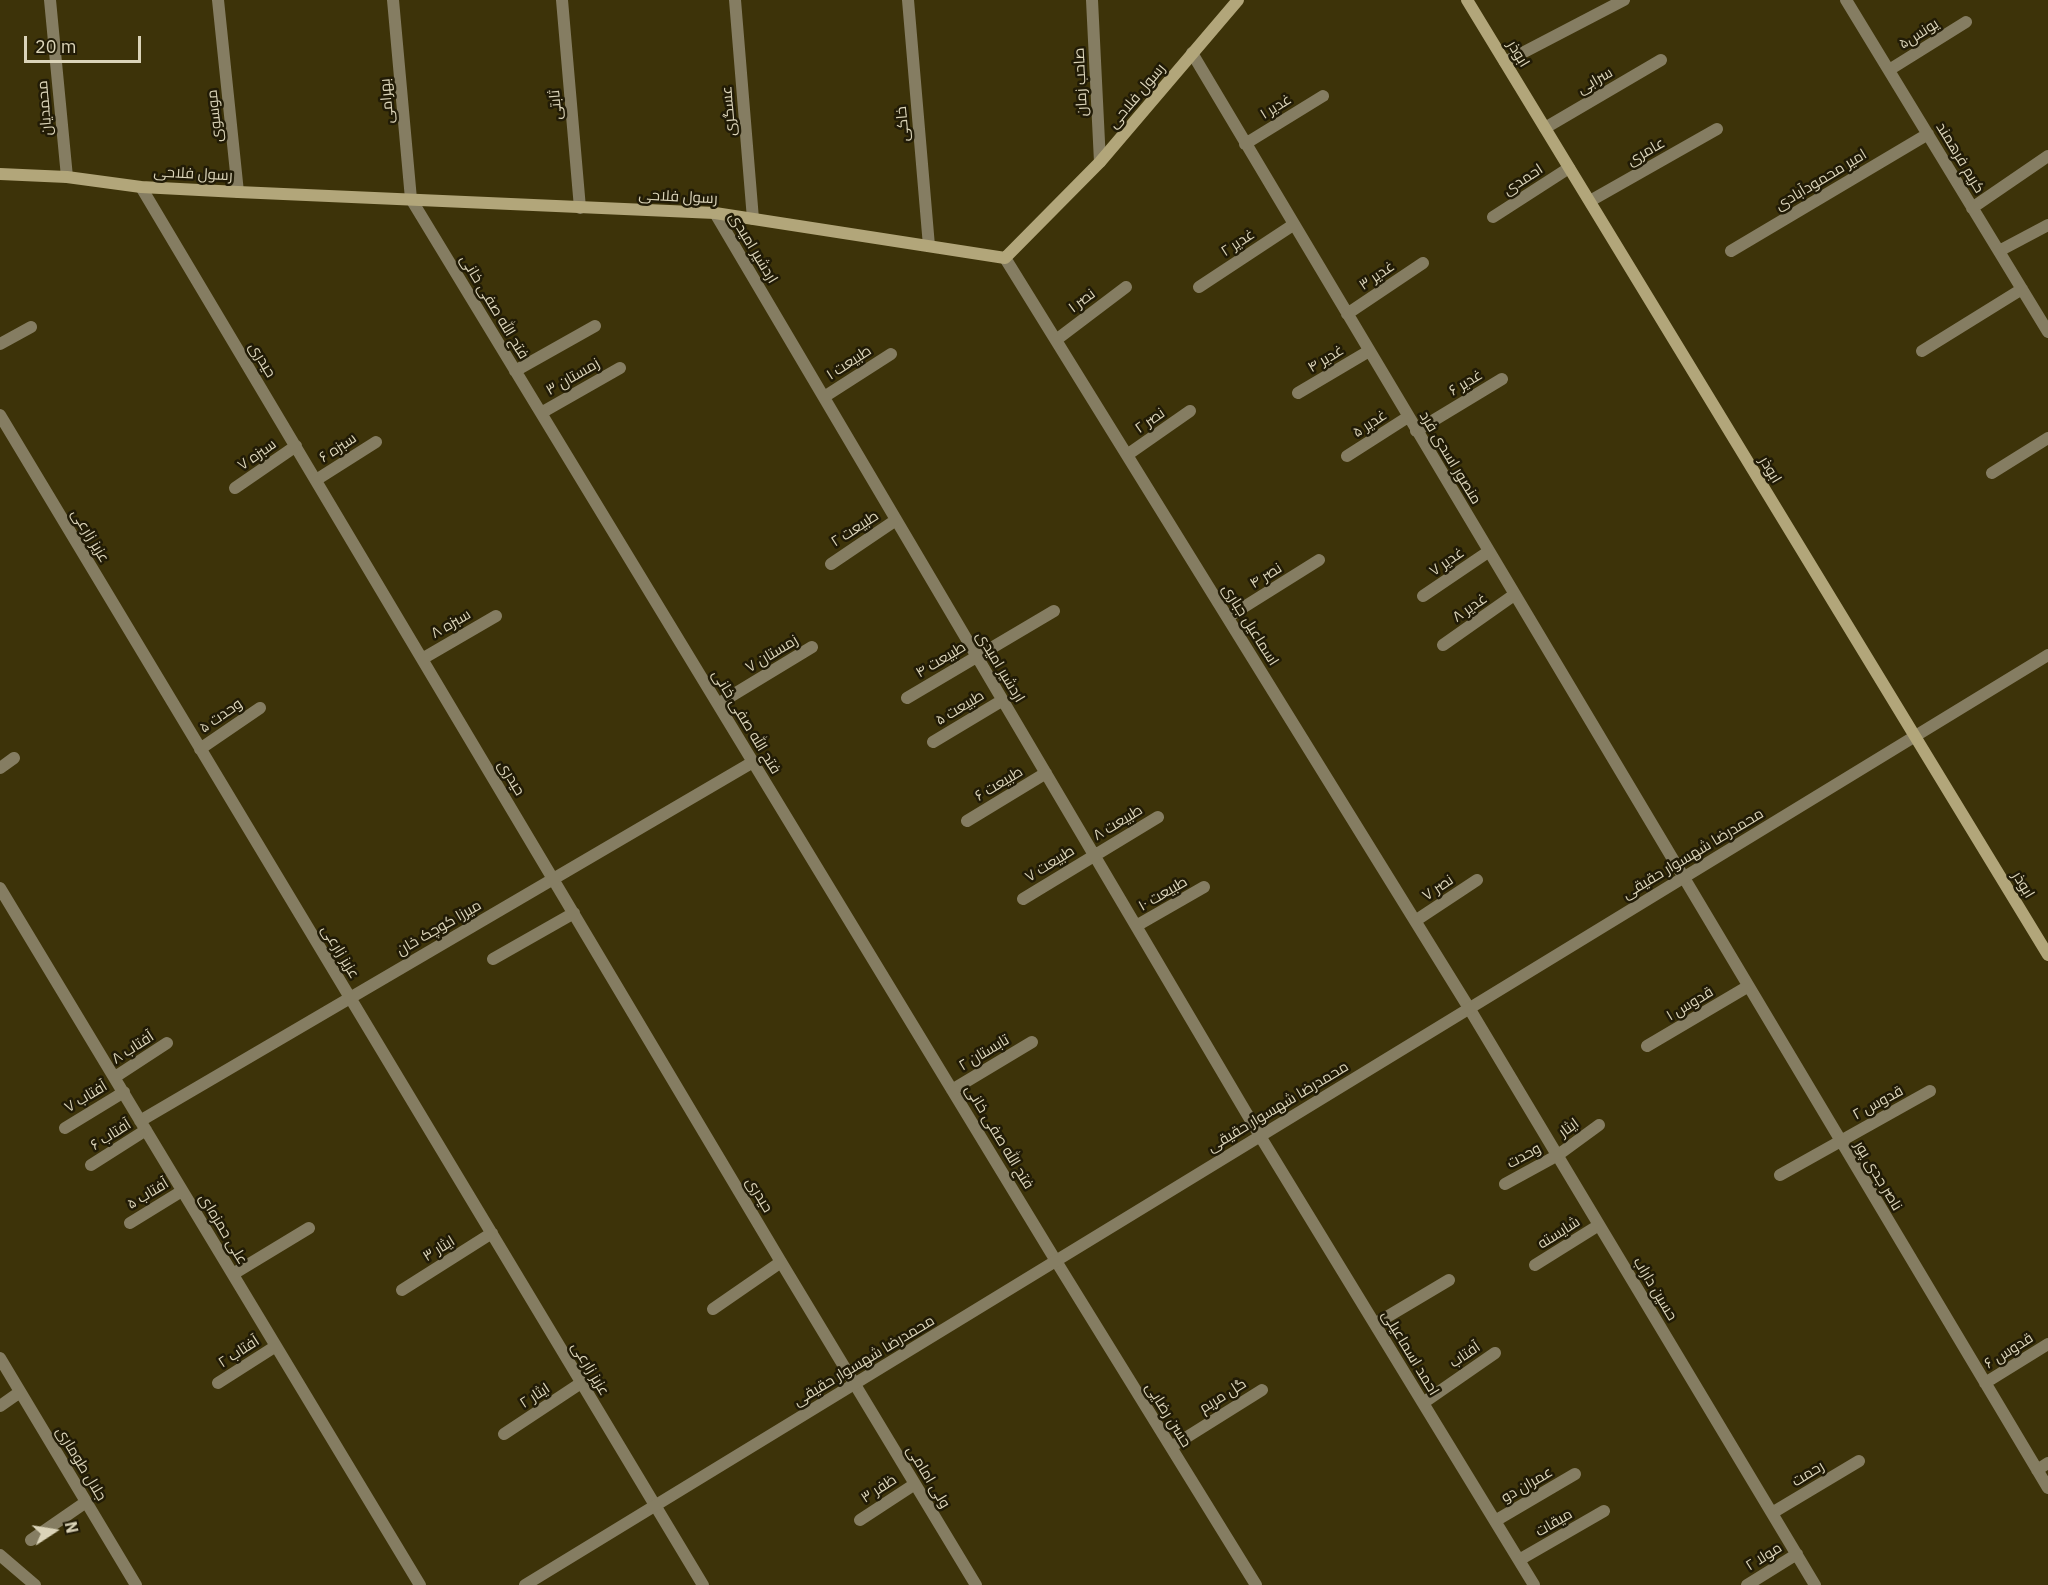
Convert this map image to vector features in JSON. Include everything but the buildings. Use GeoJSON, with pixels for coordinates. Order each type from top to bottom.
{"type":"FeatureCollection","features":[{"type":"Feature","properties":{"kind":"main road","name":"رسول فلاحی"},"geometry":{"type":"LineString","coordinates":[[0,174],[67,177],[141,187],[715,213],[1005,258],[1100,162],[1238,0]]}},
{"type":"Feature","properties":{"kind":"main road","name":"ابوذر"},"geometry":{"type":"LineString","coordinates":[[1467,0],[2048,955]]}},
{"type":"Feature","properties":{"kind":"street","name":"محمدیان"},"geometry":{"type":"LineString","coordinates":[[50,0],[67,177]]}},
{"type":"Feature","properties":{"kind":"street","name":"موسوی"},"geometry":{"type":"LineString","coordinates":[[218,0],[238,192]]}},
{"type":"Feature","properties":{"kind":"street","name":"بهرامی"},"geometry":{"type":"LineString","coordinates":[[393,0],[411,199]]}},
{"type":"Feature","properties":{"kind":"street","name":"ثابتی"},"geometry":{"type":"LineString","coordinates":[[562,0],[580,208]]}},
{"type":"Feature","properties":{"kind":"street","name":"عسگری"},"geometry":{"type":"LineString","coordinates":[[735,0],[753,219]]}},
{"type":"Feature","properties":{"kind":"street","name":"خاکی"},"geometry":{"type":"LineString","coordinates":[[908,0],[929,246]]}},
{"type":"Feature","properties":{"kind":"street","name":"صاحب زمان"},"geometry":{"type":"LineString","coordinates":[[1092,0],[1100,162]]}},
{"type":"Feature","properties":{"kind":"street"},"geometry":{"type":"LineString","coordinates":[[1505,62],[1624,0]]}},
{"type":"Feature","properties":{"kind":"street","name":"کریم فرهمند"},"geometry":{"type":"LineString","coordinates":[[1846,0],[2048,332]]}},
{"type":"Feature","properties":{"kind":"street","name":"یونس۵"},"geometry":{"type":"LineString","coordinates":[[1889,70],[1966,22]]}},
{"type":"Feature","properties":{"kind":"street","name":"منصور اسدی فرد"},"geometry":{"type":"LineString","coordinates":[[1192,54],[1682,878]]}},
{"type":"Feature","properties":{"kind":"street","name":"سرابی"},"geometry":{"type":"LineString","coordinates":[[1545,128],[1661,60]]}},
{"type":"Feature","properties":{"kind":"street","name":"غدیر ۱"},"geometry":{"type":"LineString","coordinates":[[1245,144],[1323,96]]}},
{"type":"Feature","properties":{"kind":"street","name":"عامری"},"geometry":{"type":"LineString","coordinates":[[1590,201],[1717,129]]}},
{"type":"Feature","properties":{"kind":"street","name":"امیر محمودآبادی"},"geometry":{"type":"LineString","coordinates":[[1731,251],[1928,134]]}},
{"type":"Feature","properties":{"kind":"street"},"geometry":{"type":"LineString","coordinates":[[1972,208],[2048,156]]}},
{"type":"Feature","properties":{"kind":"street","name":"احمدی"},"geometry":{"type":"LineString","coordinates":[[1493,217],[1569,168]]}},
{"type":"Feature","properties":{"kind":"street","name":"حیدری"},"geometry":{"type":"LineString","coordinates":[[141,187],[854,1384]]}},
{"type":"Feature","properties":{"kind":"street","name":"فتح الله صفی خانی"},"geometry":{"type":"LineString","coordinates":[[411,199],[1056,1261]]}},
{"type":"Feature","properties":{"kind":"street","name":"اردشیر امیدی"},"geometry":{"type":"LineString","coordinates":[[715,213],[1260,1136]]}},
{"type":"Feature","properties":{"kind":"street","name":"غدیر ۲"},"geometry":{"type":"LineString","coordinates":[[1199,287],[1293,225]]}},
{"type":"Feature","properties":{"kind":"street"},"geometry":{"type":"LineString","coordinates":[[1999,251],[2048,225]]}},
{"type":"Feature","properties":{"kind":"street","name":"اسماعیل جباری"},"geometry":{"type":"LineString","coordinates":[[1005,258],[1469,1008]]}},
{"type":"Feature","properties":{"kind":"street","name":"غدیر ۳"},"geometry":{"type":"LineString","coordinates":[[1347,314],[1423,263]]}},
{"type":"Feature","properties":{"kind":"street","name":"نصر ۱"},"geometry":{"type":"LineString","coordinates":[[1056,340],[1126,287]]}},
{"type":"Feature","properties":{"kind":"street"},"geometry":{"type":"LineString","coordinates":[[1922,351],[2022,289]]}},
{"type":"Feature","properties":{"kind":"street"},"geometry":{"type":"LineString","coordinates":[[515,371],[595,326]]}},
{"type":"Feature","properties":{"kind":"street"},"geometry":{"type":"LineString","coordinates":[[0,344],[32,327]]}},
{"type":"Feature","properties":{"kind":"street","name":"غدیر ۴"},"geometry":{"type":"LineString","coordinates":[[1299,393],[1369,351]]}},
{"type":"Feature","properties":{"kind":"street","name":"طبیعت ۱"},"geometry":{"type":"LineString","coordinates":[[824,397],[891,354]]}},
{"type":"Feature","properties":{"kind":"street","name":"زمستان ۳"},"geometry":{"type":"LineString","coordinates":[[541,413],[620,368]]}},
{"type":"Feature","properties":{"kind":"street","name":"غدیر ۶"},"geometry":{"type":"LineString","coordinates":[[1416,430],[1502,379]]}},
{"type":"Feature","properties":{"kind":"street","name":"نصر ۲"},"geometry":{"type":"LineString","coordinates":[[1127,455],[1190,411]]}},
{"type":"Feature","properties":{"kind":"street","name":"عزیز زارعی"},"geometry":{"type":"LineString","coordinates":[[0,415],[703,1585]]}},
{"type":"Feature","properties":{"kind":"street","name":"غدیر ۵"},"geometry":{"type":"LineString","coordinates":[[1347,456],[1408,417]]}},
{"type":"Feature","properties":{"kind":"street"},"geometry":{"type":"LineString","coordinates":[[1992,473],[2048,438]]}},
{"type":"Feature","properties":{"kind":"street","name":"سبزه ۶"},"geometry":{"type":"LineString","coordinates":[[316,480],[376,442]]}},
{"type":"Feature","properties":{"kind":"street","name":"سبزه ۷"},"geometry":{"type":"LineString","coordinates":[[236,488],[296,446]]}},
{"type":"Feature","properties":{"kind":"street","name":"طبیعت ۲"},"geometry":{"type":"LineString","coordinates":[[831,564],[896,520]]}},
{"type":"Feature","properties":{"kind":"street","name":"غدیر ۷"},"geometry":{"type":"LineString","coordinates":[[1423,596],[1488,552]]}},
{"type":"Feature","properties":{"kind":"street","name":"نصر ۴"},"geometry":{"type":"LineString","coordinates":[[1228,617],[1319,560]]}},
{"type":"Feature","properties":{"kind":"street","name":"غدیر ۸"},"geometry":{"type":"LineString","coordinates":[[1443,645],[1514,595]]}},
{"type":"Feature","properties":{"kind":"street","name":"طبیعت ۴"},"geometry":{"type":"LineString","coordinates":[[907,698],[1054,611]]}},
{"type":"Feature","properties":{"kind":"street","name":"سبزه ۸"},"geometry":{"type":"LineString","coordinates":[[422,659],[496,616]]}},
{"type":"Feature","properties":{"kind":"street","name":"زمستان ۷"},"geometry":{"type":"LineString","coordinates":[[718,704],[812,647]]}},
{"type":"Feature","properties":{"kind":"street","name":"محمدرضا شهسوار حقیقی"},"geometry":{"type":"LineString","coordinates":[[525,1585],[2048,655]]}},
{"type":"Feature","properties":{"kind":"street","name":"طبیعت ۵"},"geometry":{"type":"LineString","coordinates":[[933,742],[1002,700]]}},
{"type":"Feature","properties":{"kind":"street","name":"وحدت ۵"},"geometry":{"type":"LineString","coordinates":[[200,749],[260,708]]}},
{"type":"Feature","properties":{"kind":"street"},"geometry":{"type":"LineString","coordinates":[[0,768],[14,758]]}},
{"type":"Feature","properties":{"kind":"street","name":"میرزا کوچک خان"},"geometry":{"type":"LineString","coordinates":[[143,1125],[350,998],[753,762]]}},
{"type":"Feature","properties":{"kind":"street","name":"طبیعت ۶"},"geometry":{"type":"LineString","coordinates":[[967,821],[1046,773]]}},
{"type":"Feature","properties":{"kind":"street","name":"طبیعت ۸"},"geometry":{"type":"LineString","coordinates":[[1094,855],[1158,817]]}},
{"type":"Feature","properties":{"kind":"street","name":"طبیعت ۷"},"geometry":{"type":"LineString","coordinates":[[1023,899],[1094,855]]}},
{"type":"Feature","properties":{"kind":"street","name":"ناصر جدی پور"},"geometry":{"type":"LineString","coordinates":[[1682,878],[1985,1383],[2043,1467],[2048,1488]]}},
{"type":"Feature","properties":{"kind":"street","name":"نصر ۷"},"geometry":{"type":"LineString","coordinates":[[1415,921],[1477,880]]}},
{"type":"Feature","properties":{"kind":"street","name":"طبیعت ۱۰"},"geometry":{"type":"LineString","coordinates":[[1136,926],[1204,887]]}},
{"type":"Feature","properties":{"kind":"street","name":"علی حمزه‌ای"},"geometry":{"type":"LineString","coordinates":[[0,888],[420,1585]]}},
{"type":"Feature","properties":{"kind":"street"},"geometry":{"type":"LineString","coordinates":[[493,959],[574,913]]}},
{"type":"Feature","properties":{"kind":"street","name":"قدوس ۱"},"geometry":{"type":"LineString","coordinates":[[1647,1046],[1747,987]]}},
{"type":"Feature","properties":{"kind":"street","name":"حسین داراب"},"geometry":{"type":"LineString","coordinates":[[1469,1008],[1815,1585]]}},
{"type":"Feature","properties":{"kind":"street","name":"تابستان ۲"},"geometry":{"type":"LineString","coordinates":[[952,1090],[1032,1042]]}},
{"type":"Feature","properties":{"kind":"street","name":"آفتاب ۸"},"geometry":{"type":"LineString","coordinates":[[115,1077],[167,1044]]}},
{"type":"Feature","properties":{"kind":"street","name":"قدوس ۲"},"geometry":{"type":"LineString","coordinates":[[1780,1175],[1930,1091]]}},
{"type":"Feature","properties":{"kind":"street","name":"آفتاب ۷"},"geometry":{"type":"LineString","coordinates":[[65,1128],[124,1092]]}},
{"type":"Feature","properties":{"kind":"street","name":"آفتاب ۶"},"geometry":{"type":"LineString","coordinates":[[91,1165],[143,1125]]}},
{"type":"Feature","properties":{"kind":"street","name":"ایثار"},"geometry":{"type":"LineString","coordinates":[[1558,1155],[1599,1125]]}},
{"type":"Feature","properties":{"kind":"street","name":"احمد اسماعیلی"},"geometry":{"type":"LineString","coordinates":[[1260,1136],[1534,1585]]}},
{"type":"Feature","properties":{"kind":"street","name":"وحدت"},"geometry":{"type":"LineString","coordinates":[[1505,1184],[1558,1155]]}},
{"type":"Feature","properties":{"kind":"street","name":"آفتاب ۵"},"geometry":{"type":"LineString","coordinates":[[129,1223],[183,1191]]}},
{"type":"Feature","properties":{"kind":"street","name":"شایسته"},"geometry":{"type":"LineString","coordinates":[[1534,1266],[1599,1225]]}},
{"type":"Feature","properties":{"kind":"street"},"geometry":{"type":"LineString","coordinates":[[233,1274],[309,1228]]}},
{"type":"Feature","properties":{"kind":"street","name":"ایثار ۳"},"geometry":{"type":"LineString","coordinates":[[402,1290],[492,1233]]}},
{"type":"Feature","properties":{"kind":"street","name":"حسن رضایی"},"geometry":{"type":"LineString","coordinates":[[1056,1261],[1256,1585]]}},
{"type":"Feature","properties":{"kind":"street"},"geometry":{"type":"LineString","coordinates":[[713,1309],[781,1262]]}},
{"type":"Feature","properties":{"kind":"street"},"geometry":{"type":"LineString","coordinates":[[1375,1324],[1449,1280]]}},
{"type":"Feature","properties":{"kind":"street","name":"قدوس ۶"},"geometry":{"type":"LineString","coordinates":[[1985,1383],[2048,1344]]}},
{"type":"Feature","properties":{"kind":"street","name":"آفتاب ۲"},"geometry":{"type":"LineString","coordinates":[[218,1383],[276,1346]]}},
{"type":"Feature","properties":{"kind":"street","name":"آفتاب"},"geometry":{"type":"LineString","coordinates":[[1423,1403],[1495,1353]]}},
{"type":"Feature","properties":{"kind":"street","name":"جلال طوماری"},"geometry":{"type":"LineString","coordinates":[[0,1358],[136,1585]]}},
{"type":"Feature","properties":{"kind":"street","name":"ایثار ۲"},"geometry":{"type":"LineString","coordinates":[[504,1434],[581,1383]]}},
{"type":"Feature","properties":{"kind":"street","name":"ولی امامی"},"geometry":{"type":"LineString","coordinates":[[854,1384],[976,1585]]}},
{"type":"Feature","properties":{"kind":"street","name":"گل مریم"},"geometry":{"type":"LineString","coordinates":[[1171,1447],[1262,1390]]}},
{"type":"Feature","properties":{"kind":"street"},"geometry":{"type":"LineString","coordinates":[[0,1406],[20,1392]]}},
{"type":"Feature","properties":{"kind":"street","name":"رحمت"},"geometry":{"type":"LineString","coordinates":[[1772,1513],[1859,1461]]}},
{"type":"Feature","properties":{"kind":"street","name":"عمران دو"},"geometry":{"type":"LineString","coordinates":[[1495,1521],[1575,1474]]}},
{"type":"Feature","properties":{"kind":"street","name":"ظفر ۳"},"geometry":{"type":"LineString","coordinates":[[860,1520],[915,1484]]}},
{"type":"Feature","properties":{"kind":"street"},"geometry":{"type":"LineString","coordinates":[[31,1540],[86,1502]]}},
{"type":"Feature","properties":{"kind":"street","name":"میقات"},"geometry":{"type":"LineString","coordinates":[[1519,1560],[1604,1511]]}},
{"type":"Feature","properties":{"kind":"street","name":"مولا ۲"},"geometry":{"type":"LineString","coordinates":[[1747,1585],[1797,1554]]}},
{"type":"Feature","properties":{"kind":"street"},"geometry":{"type":"LineString","coordinates":[[0,1555],[36,1585]]}}]}
